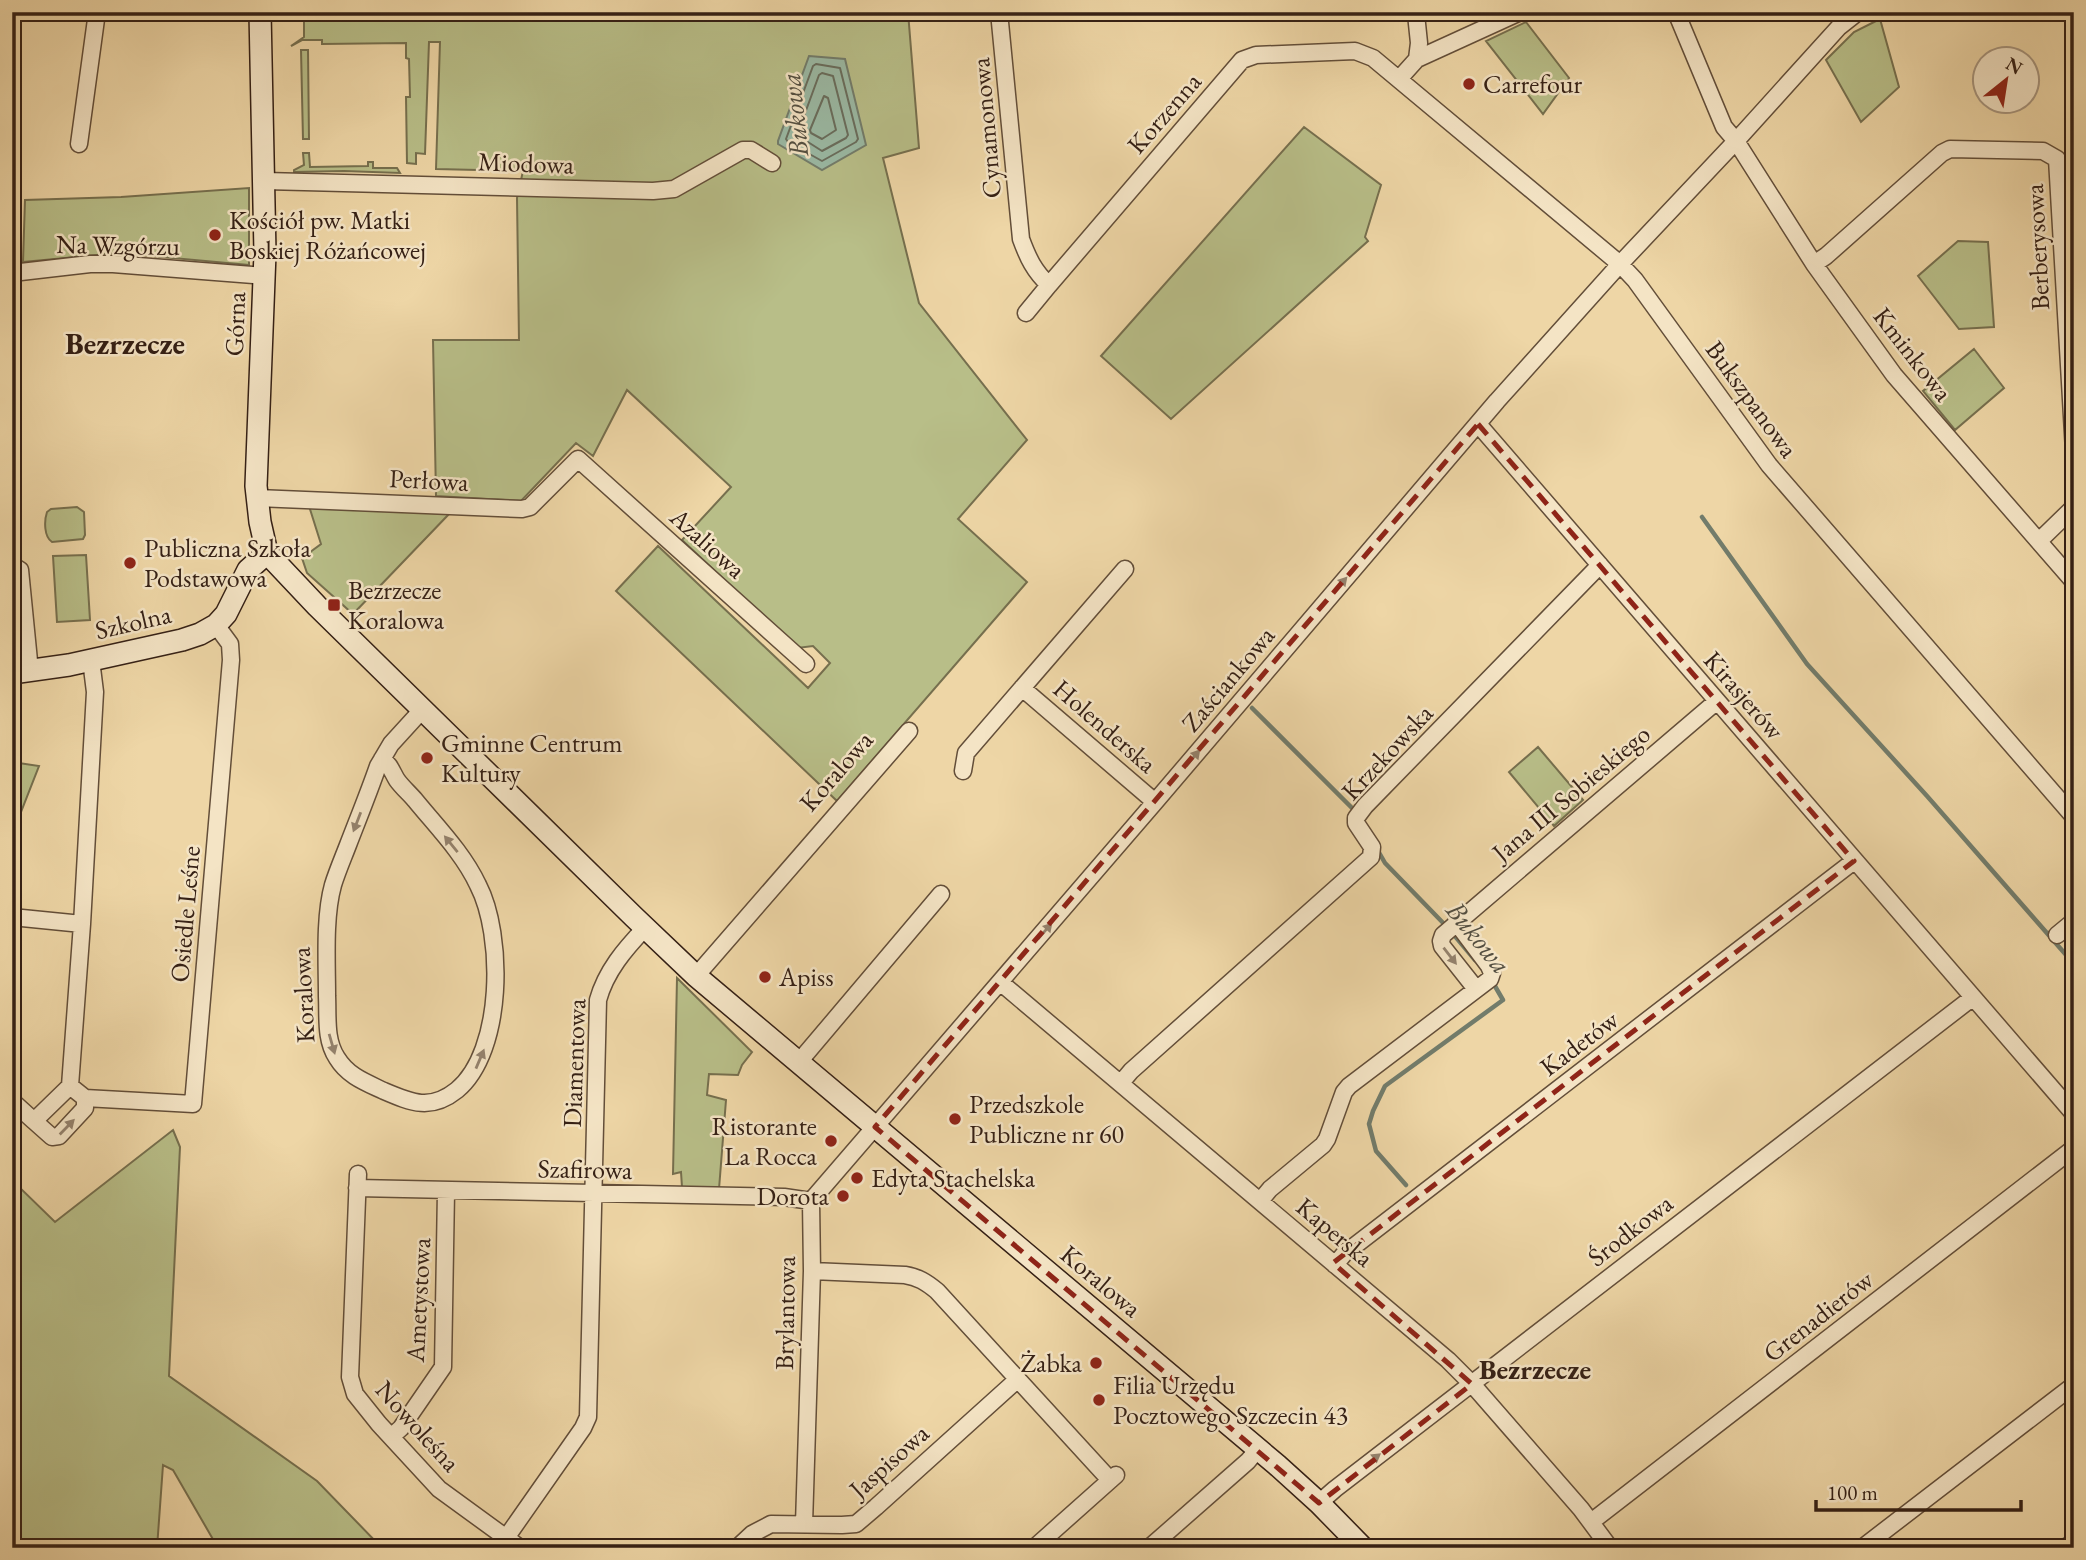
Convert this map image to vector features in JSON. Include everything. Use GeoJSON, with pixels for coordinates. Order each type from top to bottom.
{"type":"FeatureCollection","features":[{"type":"Feature","properties":{"kind":"street"},"geometry":{"type":"LineString","coordinates":[[79,144],[97,12]]}},
{"type":"Feature","properties":{"kind":"street","name":"Górna"},"geometry":{"type":"LineString","coordinates":[[260,12],[265,275],[257,498],[267,553]]}},
{"type":"Feature","properties":{"kind":"street","name":"Cynamonowa"},"geometry":{"type":"LineString","coordinates":[[999,12],[1021,239],[1037,274],[1049,285]]}},
{"type":"Feature","properties":{"kind":"street"},"geometry":{"type":"LineString","coordinates":[[1399,79],[1417,59],[1520,12]]}},
{"type":"Feature","properties":{"kind":"street","name":"Kminkowa"},"geometry":{"type":"LineString","coordinates":[[1676,12],[1724,127],[1736,141],[1814,264],[1894,375],[2074,582]]}},
{"type":"Feature","properties":{"kind":"street"},"geometry":{"type":"LineString","coordinates":[[1620,264],[1839,27],[1858,12]]}},
{"type":"Feature","properties":{"kind":"street"},"geometry":{"type":"LineString","coordinates":[[1416,14],[1419,43],[1417,59]]}},
{"type":"Feature","properties":{"kind":"street","name":"Bukszpanowa"},"geometry":{"type":"LineString","coordinates":[[1355,51],[1373,58],[1620,264],[1635,280],[1769,465],[2074,817]]}},
{"type":"Feature","properties":{"kind":"street","name":"Korzenna"},"geometry":{"type":"LineString","coordinates":[[1026,313],[1242,60],[1256,55],[1355,51]]}},
{"type":"Feature","properties":{"kind":"street","name":"Berberysowa"},"geometry":{"type":"LineString","coordinates":[[1814,264],[1942,153],[1951,149],[2043,151],[2057,159],[2074,451]]}},
{"type":"Feature","properties":{"kind":"street","name":"Miodowa"},"geometry":{"type":"LineString","coordinates":[[265,181],[653,191],[674,189],[743,150],[751,150],[772,163]]}},
{"type":"Feature","properties":{"kind":"street","name":"Na Wzgórzu"},"geometry":{"type":"LineString","coordinates":[[12,272],[113,264],[265,275]]}},
{"type":"Feature","properties":{"kind":"street","name":"Zaściankowa"},"geometry":{"type":"LineString","coordinates":[[875,1127],[1478,424],[1620,264]]}},
{"type":"Feature","properties":{"kind":"street","name":"Kirasjerów"},"geometry":{"type":"LineString","coordinates":[[1478,424],[2074,1114]]}},
{"type":"Feature","properties":{"kind":"street","name":"Perłowa"},"geometry":{"type":"LineString","coordinates":[[257,498],[522,509],[530,507],[578,458]]}},
{"type":"Feature","properties":{"kind":"street","name":"Azaliowa"},"geometry":{"type":"LineString","coordinates":[[578,458],[806,664]]}},
{"type":"Feature","properties":{"kind":"street"},"geometry":{"type":"LineString","coordinates":[[2039,541],[2074,507]]}},
{"type":"Feature","properties":{"kind":"street"},"geometry":{"type":"LineString","coordinates":[[216,625],[231,606],[248,570],[267,553]]}},
{"type":"Feature","properties":{"kind":"street","name":"Koralowa"},"geometry":{"type":"LineString","coordinates":[[267,553],[297,587],[696,976],[1258,1449],[1319,1503],[1363,1548]]}},
{"type":"Feature","properties":{"kind":"street"},"geometry":{"type":"LineString","coordinates":[[12,565],[20,570],[21,672]]}},
{"type":"Feature","properties":{"kind":"street","name":"Krzekowska"},"geometry":{"type":"LineString","coordinates":[[1121,1083],[1130,1071],[1371,857],[1371,847],[1356,823],[1356,818],[1365,806],[1600,565]]}},
{"type":"Feature","properties":{"kind":"street","name":"Holenderska"},"geometry":{"type":"LineString","coordinates":[[962,771],[966,752],[1125,569]]}},
{"type":"Feature","properties":{"kind":"street","name":"Szkolna"},"geometry":{"type":"LineString","coordinates":[[21,672],[91,660],[189,638],[216,625]]}},
{"type":"Feature","properties":{"kind":"street","name":"Osiedle Leśne"},"geometry":{"type":"LineString","coordinates":[[85,1098],[193,1104],[231,660],[230,644],[216,625]]}},
{"type":"Feature","properties":{"kind":"street"},"geometry":{"type":"LineString","coordinates":[[34,1121],[70,1086],[95,692],[91,660]]}},
{"type":"Feature","properties":{"kind":"street","name":"Holenderska"},"geometry":{"type":"LineString","coordinates":[[1022,688],[1155,802]]}},
{"type":"Feature","properties":{"kind":"street","name":"Jana III Sobieskiego"},"geometry":{"type":"LineString","coordinates":[[1476,989],[1443,946],[1443,935],[1717,701]]}},
{"type":"Feature","properties":{"kind":"street"},"geometry":{"type":"LineString","coordinates":[[382,759],[391,744],[422,710]]}},
{"type":"Feature","properties":{"kind":"street","name":"Koralowa"},"geometry":{"type":"LineString","coordinates":[[696,976],[909,731]]}},
{"type":"Feature","properties":{"kind":"street","name":"Koralowa"},"geometry":{"type":"LineString","coordinates":[[382,759],[388,763],[397,779],[465,862],[486,902],[493,928],[496,966],[494,991],[482,1057],[462,1086],[443,1100],[432,1104],[419,1104],[398,1097],[350,1074],[335,1056],[328,1037],[326,939],[332,886],[382,759]]}},
{"type":"Feature","properties":{"kind":"street"},"geometry":{"type":"LineString","coordinates":[[373,781],[383,778],[397,779]]}},
{"type":"Feature","properties":{"kind":"street","name":"Kadetów"},"geometry":{"type":"LineString","coordinates":[[1335,1265],[1355,1246],[1854,861]]}},
{"type":"Feature","properties":{"kind":"street"},"geometry":{"type":"LineString","coordinates":[[798,1063],[941,894]]}},
{"type":"Feature","properties":{"kind":"street"},"geometry":{"type":"LineString","coordinates":[[12,917],[82,924]]}},
{"type":"Feature","properties":{"kind":"street"},"geometry":{"type":"LineString","coordinates":[[2057,935],[2074,921]]}},
{"type":"Feature","properties":{"kind":"street"},"geometry":{"type":"LineString","coordinates":[[1260,1201],[1270,1189],[1323,1145],[1344,1092],[1349,1086],[1490,979],[1492,973],[1489,965],[1456,922]]}},
{"type":"Feature","properties":{"kind":"street","name":"Diamentowa"},"geometry":{"type":"LineString","coordinates":[[513,1543],[588,1418],[598,1000],[609,973],[645,928]]}},
{"type":"Feature","properties":{"kind":"street","name":"Kaperska"},"geometry":{"type":"LineString","coordinates":[[1000,982],[1448,1360],[1472,1384],[1591,1522],[1610,1548]]}},
{"type":"Feature","properties":{"kind":"street","name":"Środkowa"},"geometry":{"type":"LineString","coordinates":[[1319,1503],[1332,1490],[1972,998]]}},
{"type":"Feature","properties":{"kind":"street"},"geometry":{"type":"LineString","coordinates":[[12,1101],[52,1137],[59,1136],[85,1108],[85,1098],[70,1086]]}},
{"type":"Feature","properties":{"kind":"street"},"geometry":{"type":"LineString","coordinates":[[811,1201],[875,1127]]}},
{"type":"Feature","properties":{"kind":"street","name":"Grenadierów"},"geometry":{"type":"LineString","coordinates":[[1591,1522],[2074,1148]]}},
{"type":"Feature","properties":{"kind":"street","name":"Szafirowa"},"geometry":{"type":"LineString","coordinates":[[357,1181],[446,1191],[784,1197],[811,1201]]}},
{"type":"Feature","properties":{"kind":"street","name":"Nowoleśna"},"geometry":{"type":"LineString","coordinates":[[357,1181],[350,1377],[355,1394],[439,1489],[513,1543]]}},
{"type":"Feature","properties":{"kind":"street","name":"Ametystowa"},"geometry":{"type":"LineString","coordinates":[[391,1437],[401,1428],[443,1367],[446,1191]]}},
{"type":"Feature","properties":{"kind":"street","name":"Brylantowa"},"geometry":{"type":"LineString","coordinates":[[804,1524],[812,1271],[811,1201]]}},
{"type":"Feature","properties":{"kind":"street"},"geometry":{"type":"LineString","coordinates":[[812,1271],[894,1274],[920,1279],[937,1291],[1017,1379],[1114,1477],[1034,1548]]}},
{"type":"Feature","properties":{"kind":"street","name":"Jaspisowa"},"geometry":{"type":"LineString","coordinates":[[737,1548],[752,1534],[771,1524],[856,1524],[1017,1379]]}},
{"type":"Feature","properties":{"kind":"street"},"geometry":{"type":"LineString","coordinates":[[1862,1548],[2074,1385]]}},
{"type":"Feature","properties":{"kind":"street"},"geometry":{"type":"LineString","coordinates":[[1149,1548],[1258,1449]]}},
{"type":"Feature","properties":{"kind":"highlighted area"},"geometry":{"type":"Polygon","coordinates":[[[1478,424],[1854,861],[1333,1263],[1472,1384],[1319,1503],[875,1127],[1478,424]]]}},
{"type":"Feature","properties":{"kind":"green space"},"geometry":{"type":"Polygon","coordinates":[[[304,12],[908,12],[919,148],[883,158],[919,303],[1027,440],[958,519],[1027,582],[837,801],[616,591],[658,546],[808,688],[830,663],[813,646],[797,648],[682,540],[731,487],[627,390],[593,456],[576,443],[521,501],[436,496],[433,340],[519,340],[517,198],[523,171],[436,169],[440,42],[429,42],[425,154],[416,153],[416,164],[407,163],[406,97],[410,97],[406,43],[322,44],[322,40],[302,40],[291,46],[304,37],[304,12]]]}},
{"type":"Feature","properties":{"kind":"green space"},"geometry":{"type":"Polygon","coordinates":[[[1880,19],[1899,87],[1861,122],[1826,60],[1854,32],[1880,19]]]}},
{"type":"Feature","properties":{"kind":"green space"},"geometry":{"type":"Polygon","coordinates":[[[1526,22],[1569,78],[1543,114],[1486,41],[1526,22]]]}},
{"type":"Feature","properties":{"kind":"green space"},"geometry":{"type":"Polygon","coordinates":[[[301,50],[308,50],[309,139],[303,139],[301,50]]]}},
{"type":"Feature","properties":{"kind":"green space"},"geometry":{"type":"Polygon","coordinates":[[[1304,127],[1381,185],[1365,237],[1368,241],[1171,419],[1101,356],[1304,127]]]}},
{"type":"Feature","properties":{"kind":"green space"},"geometry":{"type":"Polygon","coordinates":[[[303,153],[309,153],[310,167],[368,166],[368,162],[373,162],[373,168],[397,168],[400,173],[294,172],[304,165],[303,153]]]}},
{"type":"Feature","properties":{"kind":"green space"},"geometry":{"type":"Polygon","coordinates":[[[249,188],[249,265],[118,253],[23,262],[25,200],[121,197],[249,188]]]}},
{"type":"Feature","properties":{"kind":"green space"},"geometry":{"type":"Polygon","coordinates":[[[1958,241],[1988,242],[1994,327],[1959,329],[1918,276],[1958,241]]]}},
{"type":"Feature","properties":{"kind":"green space"},"geometry":{"type":"Polygon","coordinates":[[[1974,349],[2004,388],[1955,430],[1923,391],[1974,349]]]}},
{"type":"Feature","properties":{"kind":"green space"},"geometry":{"type":"Polygon","coordinates":[[[309,506],[449,514],[353,614],[307,573],[302,558],[321,544],[309,506]]]}},
{"type":"Feature","properties":{"kind":"green space"},"geometry":{"type":"Polygon","coordinates":[[[77,507],[84,512],[83,539],[49,540],[45,528],[47,512],[51,509],[77,507]]]}},
{"type":"Feature","properties":{"kind":"green space"},"geometry":{"type":"Polygon","coordinates":[[[86,555],[90,620],[57,622],[53,556],[86,555]]]}},
{"type":"Feature","properties":{"kind":"green space"},"geometry":{"type":"Polygon","coordinates":[[[1538,747],[1583,800],[1554,826],[1509,772],[1538,747]]]}},
{"type":"Feature","properties":{"kind":"green space"},"geometry":{"type":"Polygon","coordinates":[[[12,762],[39,766],[19,817],[12,818],[12,762]]]}},
{"type":"Feature","properties":{"kind":"green space"},"geometry":{"type":"Polygon","coordinates":[[[677,978],[752,1052],[738,1075],[709,1074],[707,1095],[726,1100],[719,1189],[682,1187],[681,1172],[673,1174],[677,978]]]}},
{"type":"Feature","properties":{"kind":"green space"},"geometry":{"type":"Polygon","coordinates":[[[173,1130],[180,1147],[169,1376],[317,1481],[382,1548],[218,1548],[173,1470],[163,1465],[157,1548],[12,1548],[12,1180],[55,1222],[173,1130]]]}},
{"type":"Feature","properties":{"kind":"water"},"geometry":{"type":"Polygon","coordinates":[[[809,56],[845,59],[866,145],[822,170],[778,144],[809,56]]]}},
{"type":"Feature","properties":{"kind":"waterway"},"geometry":{"type":"LineString","coordinates":[[1702,517],[1807,664],[2074,964]]}},
{"type":"Feature","properties":{"kind":"waterway","name":"Bukowa"},"geometry":{"type":"LineString","coordinates":[[1252,708],[1355,811]]}},
{"type":"Feature","properties":{"kind":"waterway","name":"Bukowa"},"geometry":{"type":"LineString","coordinates":[[1377,849],[1385,863],[1475,960]]}},
{"type":"Feature","properties":{"kind":"waterway","name":"Bukowa"},"geometry":{"type":"LineString","coordinates":[[1406,1185],[1376,1151],[1369,1124],[1373,1111],[1385,1086],[1503,1000],[1492,981]]}},
{"type":"Feature","properties":{"kind":"waterway","name":"Bukowa"},"geometry":{"type":"LineString","coordinates":[[2053,1548],[2074,1532]]}},
{"type":"Feature","properties":{"kind":"place","name":"Carrefour"},"geometry":{"type":"Point","coordinates":[1469,84]}},
{"type":"Feature","properties":{"kind":"place","name":"Kościół pw. Matki Boskiej Różańcowej"},"geometry":{"type":"Point","coordinates":[215,235]}},
{"type":"Feature","properties":{"kind":"place","name":"Publiczna Szkoła Podstawowa"},"geometry":{"type":"Point","coordinates":[130,563]}},
{"type":"Feature","properties":{"kind":"place","name":"Bezrzecze Koralowa"},"geometry":{"type":"Point","coordinates":[334,605]}},
{"type":"Feature","properties":{"kind":"place","name":"Gminne Centrum Kultury"},"geometry":{"type":"Point","coordinates":[427,758]}},
{"type":"Feature","properties":{"kind":"place","name":"Apiss"},"geometry":{"type":"Point","coordinates":[765,977]}},
{"type":"Feature","properties":{"kind":"place","name":"Przedszkole Publiczne nr 60"},"geometry":{"type":"Point","coordinates":[955,1119]}},
{"type":"Feature","properties":{"kind":"place","name":"Ristorante La Rocca"},"geometry":{"type":"Point","coordinates":[831,1141]}},
{"type":"Feature","properties":{"kind":"place","name":"Edyta Stachelska"},"geometry":{"type":"Point","coordinates":[857,1178]}},
{"type":"Feature","properties":{"kind":"place","name":"Dorota"},"geometry":{"type":"Point","coordinates":[843,1196]}},
{"type":"Feature","properties":{"kind":"place","name":"Żabka"},"geometry":{"type":"Point","coordinates":[1096,1363]}},
{"type":"Feature","properties":{"kind":"place","name":"Filia Urzędu Pocztowego Szczecin 43"},"geometry":{"type":"Point","coordinates":[1099,1400]}},
{"type":"Feature","properties":{"kind":"district","name":"Bezrzecze"},"geometry":{"type":"Point","coordinates":[125,343]}},
{"type":"Feature","properties":{"kind":"district","name":"Bezrzecze"},"geometry":{"type":"Point","coordinates":[1535,1369]}}]}
